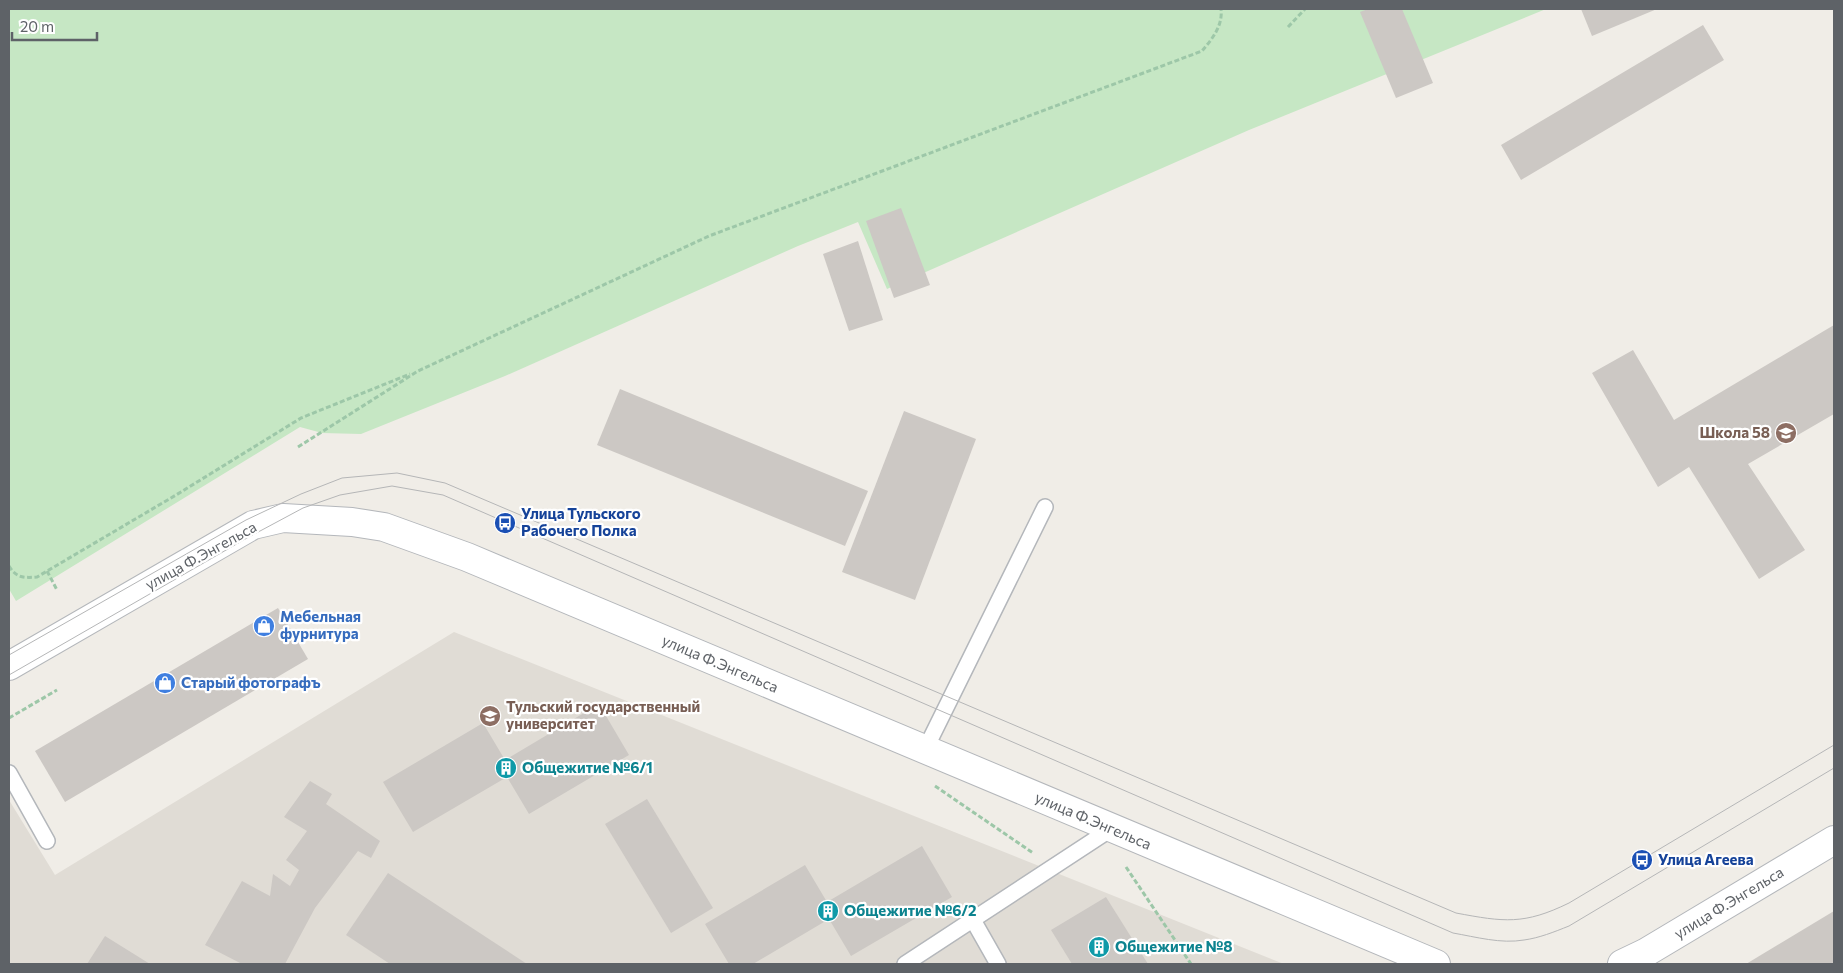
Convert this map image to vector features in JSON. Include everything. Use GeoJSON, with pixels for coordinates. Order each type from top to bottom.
{"type":"FeatureCollection","features":[{"type":"Feature","properties":{"kind":"street","name":"улица Ф.Энгельса"},"geometry":{"type":"LineString","coordinates":[[9,666],[253,525],[283,518],[352,522],[384,527],[467,558],[1436,964]]}},
{"type":"Feature","properties":{"kind":"street","name":"улица Ф.Энгельса"},"geometry":{"type":"LineString","coordinates":[[1622,964],[1645,954],[1834,840]]}},
{"type":"Feature","properties":{"kind":"lane"},"geometry":{"type":"LineString","coordinates":[[925,750],[1044,507]]}},
{"type":"Feature","properties":{"kind":"lane"},"geometry":{"type":"LineString","coordinates":[[9,773],[47,841]]}},
{"type":"Feature","properties":{"kind":"lane"},"geometry":{"type":"LineString","coordinates":[[905,964],[1111,829]]}},
{"type":"Feature","properties":{"kind":"lane"},"geometry":{"type":"LineString","coordinates":[[973,920],[998,964]]}},
{"type":"Feature","properties":{"kind":"path"},"geometry":{"type":"LineString","coordinates":[[9,566],[13,574],[24,578],[37,577],[176,496],[301,418],[418,371],[708,236],[1202,51],[1216,34],[1221,9]]}},
{"type":"Feature","properties":{"kind":"path"},"geometry":{"type":"LineString","coordinates":[[1288,27],[1304,9]]}},
{"type":"Feature","properties":{"kind":"path"},"geometry":{"type":"LineString","coordinates":[[298,447],[418,371]]}},
{"type":"Feature","properties":{"kind":"path"},"geometry":{"type":"LineString","coordinates":[[47,571],[57,590]]}},
{"type":"Feature","properties":{"kind":"path"},"geometry":{"type":"LineString","coordinates":[[9,718],[57,690]]}},
{"type":"Feature","properties":{"kind":"path"},"geometry":{"type":"LineString","coordinates":[[934,786],[1054,868]]}},
{"type":"Feature","properties":{"kind":"path"},"geometry":{"type":"LineString","coordinates":[[1126,867],[1191,964]]}},
{"type":"Feature","properties":{"kind":"shaded area","name":"Тульский государственный университет"},"geometry":{"type":"Polygon","coordinates":[[[454,632],[1284,964],[9,964],[9,800],[55,875],[454,632]]]}},
{"type":"Feature","properties":{"kind":"green space"},"geometry":{"type":"Polygon","coordinates":[[[9,9],[1546,9],[1249,130],[887,289],[858,222],[798,246],[505,376],[361,434],[322,433],[300,427],[16,601],[9,589],[9,9]]]}},
{"type":"Feature","properties":{"kind":"building"},"geometry":{"type":"Polygon","coordinates":[[[1368,9],[1402,9],[1433,83],[1396,98],[1360,12],[1368,9]]]}},
{"type":"Feature","properties":{"kind":"building"},"geometry":{"type":"Polygon","coordinates":[[[1581,9],[1657,9],[1592,36],[1581,9]]]}},
{"type":"Feature","properties":{"kind":"building"},"geometry":{"type":"Polygon","coordinates":[[[1703,25],[1724,60],[1521,180],[1501,145],[1703,25]]]}},
{"type":"Feature","properties":{"kind":"building"},"geometry":{"type":"Polygon","coordinates":[[[901,208],[930,285],[894,298],[866,221],[901,208]]]}},
{"type":"Feature","properties":{"kind":"building"},"geometry":{"type":"Polygon","coordinates":[[[858,241],[883,320],[849,331],[823,254],[858,241]]]}},
{"type":"Feature","properties":{"kind":"building"},"geometry":{"type":"Polygon","coordinates":[[[1834,325],[1834,414],[1748,464],[1805,550],[1759,579],[1689,467],[1658,487],[1592,373],[1633,350],[1674,420],[1834,325]]]}},
{"type":"Feature","properties":{"kind":"building"},"geometry":{"type":"Polygon","coordinates":[[[620,389],[868,491],[845,546],[597,445],[620,389]]]}},
{"type":"Feature","properties":{"kind":"building"},"geometry":{"type":"Polygon","coordinates":[[[904,411],[976,439],[915,600],[842,572],[904,411]]]}},
{"type":"Feature","properties":{"kind":"building"},"geometry":{"type":"Polygon","coordinates":[[[278,608],[308,659],[65,802],[35,751],[278,608]]]}},
{"type":"Feature","properties":{"kind":"building","name":"Общежитие №6/1"},"geometry":{"type":"Polygon","coordinates":[[[599,704],[629,755],[529,814],[507,777],[413,832],[383,782],[483,723],[505,760],[599,704]]]}},
{"type":"Feature","properties":{"kind":"building"},"geometry":{"type":"Polygon","coordinates":[[[310,781],[332,794],[326,804],[380,841],[371,858],[358,851],[315,908],[285,964],[242,964],[205,945],[242,881],[270,896],[273,874],[290,886],[299,870],[286,860],[307,831],[284,817],[310,781]]]}},
{"type":"Feature","properties":{"kind":"building"},"geometry":{"type":"Polygon","coordinates":[[[647,799],[713,908],[671,933],[605,824],[647,799]]]}},
{"type":"Feature","properties":{"kind":"building","name":"Общежитие №6/2"},"geometry":{"type":"Polygon","coordinates":[[[922,846],[952,897],[851,956],[829,919],[753,964],[729,964],[705,924],[805,865],[827,902],[922,846]]]}},
{"type":"Feature","properties":{"kind":"building"},"geometry":{"type":"Polygon","coordinates":[[[388,873],[527,964],[390,964],[346,935],[388,873]]]}},
{"type":"Feature","properties":{"kind":"building","name":"Общежитие №8"},"geometry":{"type":"Polygon","coordinates":[[[1106,897],[1148,964],[1072,964],[1051,930],[1106,897]]]}},
{"type":"Feature","properties":{"kind":"building"},"geometry":{"type":"Polygon","coordinates":[[[1834,911],[1834,964],[1746,964],[1834,911]]]}},
{"type":"Feature","properties":{"kind":"building"},"geometry":{"type":"Polygon","coordinates":[[[105,936],[150,964],[87,964],[105,936]]]}},
{"type":"Feature","properties":{"kind":"tram line"},"geometry":{"type":"LineString","coordinates":[[9,655],[246,520],[301,494],[342,478],[397,473],[445,483],[1456,913],[1501,920],[1514,920],[1539,915],[1569,903],[1834,745]]}},
{"type":"Feature","properties":{"kind":"tram line"},"geometry":{"type":"LineString","coordinates":[[9,675],[247,538],[303,508],[340,495],[392,486],[443,495],[1453,933],[1488,940],[1515,941],[1530,939],[1569,926],[1834,768]]}},
{"type":"Feature","properties":{"kind":"place","name":"Школа 58"},"geometry":{"type":"Point","coordinates":[1786,433]}},
{"type":"Feature","properties":{"kind":"place","name":"Улица Тульского Рабочего Полка"},"geometry":{"type":"Point","coordinates":[505,523]}},
{"type":"Feature","properties":{"kind":"place","name":"Мебельная фурнитура"},"geometry":{"type":"Point","coordinates":[264,626]}},
{"type":"Feature","properties":{"kind":"place","name":"Старый фотографъ"},"geometry":{"type":"Point","coordinates":[165,683]}},
{"type":"Feature","properties":{"kind":"place","name":"Тульский государственный университет"},"geometry":{"type":"Point","coordinates":[490,716]}},
{"type":"Feature","properties":{"kind":"place","name":"Общежитие №6/1"},"geometry":{"type":"Point","coordinates":[506,768]}},
{"type":"Feature","properties":{"kind":"place","name":"Улица Агеева"},"geometry":{"type":"Point","coordinates":[1642,860]}},
{"type":"Feature","properties":{"kind":"place","name":"Общежитие №6/2"},"geometry":{"type":"Point","coordinates":[828,911]}},
{"type":"Feature","properties":{"kind":"place","name":"Общежитие №8"},"geometry":{"type":"Point","coordinates":[1099,947]}}]}
